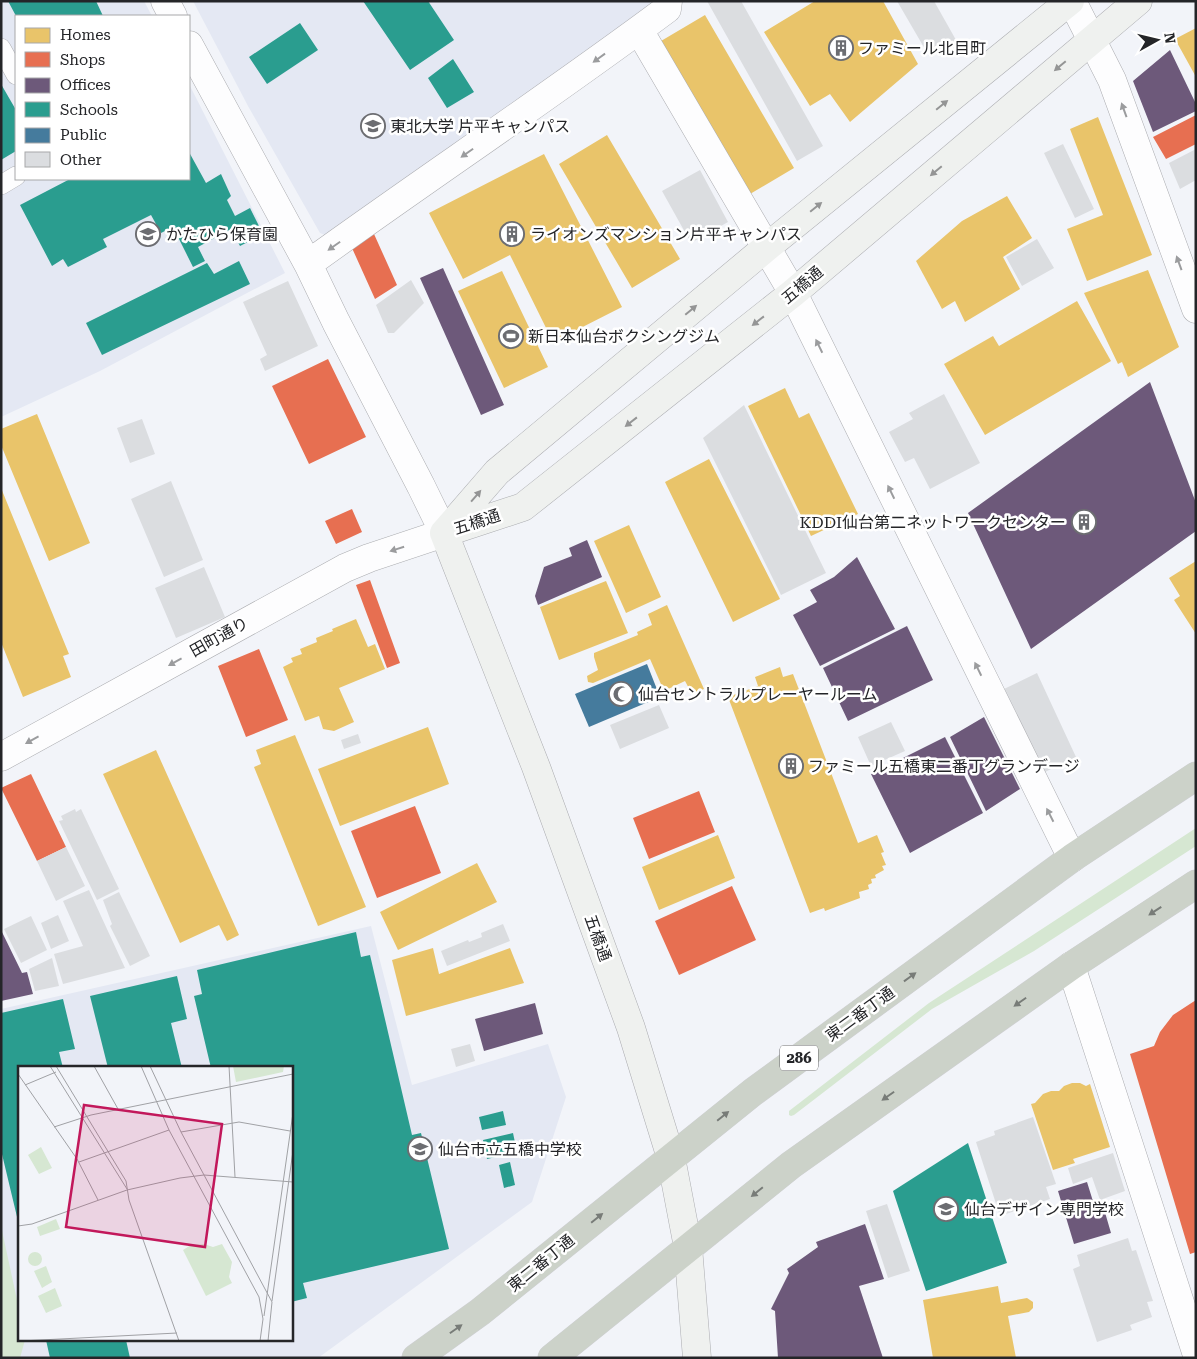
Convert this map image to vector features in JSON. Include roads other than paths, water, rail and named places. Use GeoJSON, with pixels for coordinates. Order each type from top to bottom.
{"type":"FeatureCollection","features":[{"type":"Feature","properties":{"kind":"highway","name":"東二番丁通"},"geometry":{"type":"LineString","coordinates":[[416,1358],[480,1312],[753,1092],[1072,858],[1196,776]]}},
{"type":"Feature","properties":{"kind":"highway"},"geometry":{"type":"LineString","coordinates":[[552,1358],[790,1165],[1071,966],[1196,884]]}},
{"type":"Feature","properties":{"kind":"street"},"geometry":{"type":"LineString","coordinates":[[165,1],[172,15]]}},
{"type":"Feature","properties":{"kind":"street"},"geometry":{"type":"LineString","coordinates":[[308,264],[639,30],[667,9],[668,1]]}},
{"type":"Feature","properties":{"kind":"street"},"geometry":{"type":"LineString","coordinates":[[1071,1],[1112,80],[1196,309]]}},
{"type":"Feature","properties":{"kind":"street","name":"五橋通"},"geometry":{"type":"LineString","coordinates":[[444,533],[497,472],[767,247],[1071,1]]}},
{"type":"Feature","properties":{"kind":"street","name":"五橋通"},"geometry":{"type":"LineString","coordinates":[[444,533],[523,507],[793,293],[1138,1]]}},
{"type":"Feature","properties":{"kind":"street"},"geometry":{"type":"LineString","coordinates":[[639,30],[793,293],[1072,858]]}},
{"type":"Feature","properties":{"kind":"street"},"geometry":{"type":"LineString","coordinates":[[190,47],[308,264],[444,533]]}},
{"type":"Feature","properties":{"kind":"street","name":"五橋通"},"geometry":{"type":"LineString","coordinates":[[444,533],[536,767],[621,1000],[671,1158],[688,1247],[697,1358]]}},
{"type":"Feature","properties":{"kind":"street","name":"田町通り"},"geometry":{"type":"LineString","coordinates":[[1,757],[345,568],[444,533]]}},
{"type":"Feature","properties":{"kind":"street"},"geometry":{"type":"LineString","coordinates":[[1071,966],[1196,1352]]}},
{"type":"Feature","properties":{"kind":"lane"},"geometry":{"type":"LineString","coordinates":[[1,48],[15,73]]}},
{"type":"Feature","properties":{"kind":"lane"},"geometry":{"type":"LineString","coordinates":[[1,185],[15,177]]}},
{"type":"Feature","properties":{"kind":"place","name":"ファミール北目町"},"geometry":{"type":"Point","coordinates":[841,48]}},
{"type":"Feature","properties":{"kind":"place","name":"東北大学 片平キャンパス"},"geometry":{"type":"Point","coordinates":[373,126]}},
{"type":"Feature","properties":{"kind":"place","name":"かたひら保育園"},"geometry":{"type":"Point","coordinates":[148,234]}},
{"type":"Feature","properties":{"kind":"place","name":"ライオンズマンション片平キャンパス"},"geometry":{"type":"Point","coordinates":[512,234]}},
{"type":"Feature","properties":{"kind":"place","name":"新日本仙台ボクシングジム"},"geometry":{"type":"Point","coordinates":[511,336]}},
{"type":"Feature","properties":{"kind":"place","name":"KDDI仙台第二ネットワークセンター"},"geometry":{"type":"Point","coordinates":[1084,522]}},
{"type":"Feature","properties":{"kind":"place","name":"仙台セントラルプレーヤールーム"},"geometry":{"type":"Point","coordinates":[621,694]}},
{"type":"Feature","properties":{"kind":"place","name":"ファミール五橋東二番丁グランデージ"},"geometry":{"type":"Point","coordinates":[791,766]}},
{"type":"Feature","properties":{"kind":"place","name":"仙台市立五橋中学校"},"geometry":{"type":"Point","coordinates":[420,1149]}},
{"type":"Feature","properties":{"kind":"place","name":"仙台デザイン専門学校"},"geometry":{"type":"Point","coordinates":[946,1209]}}]}
